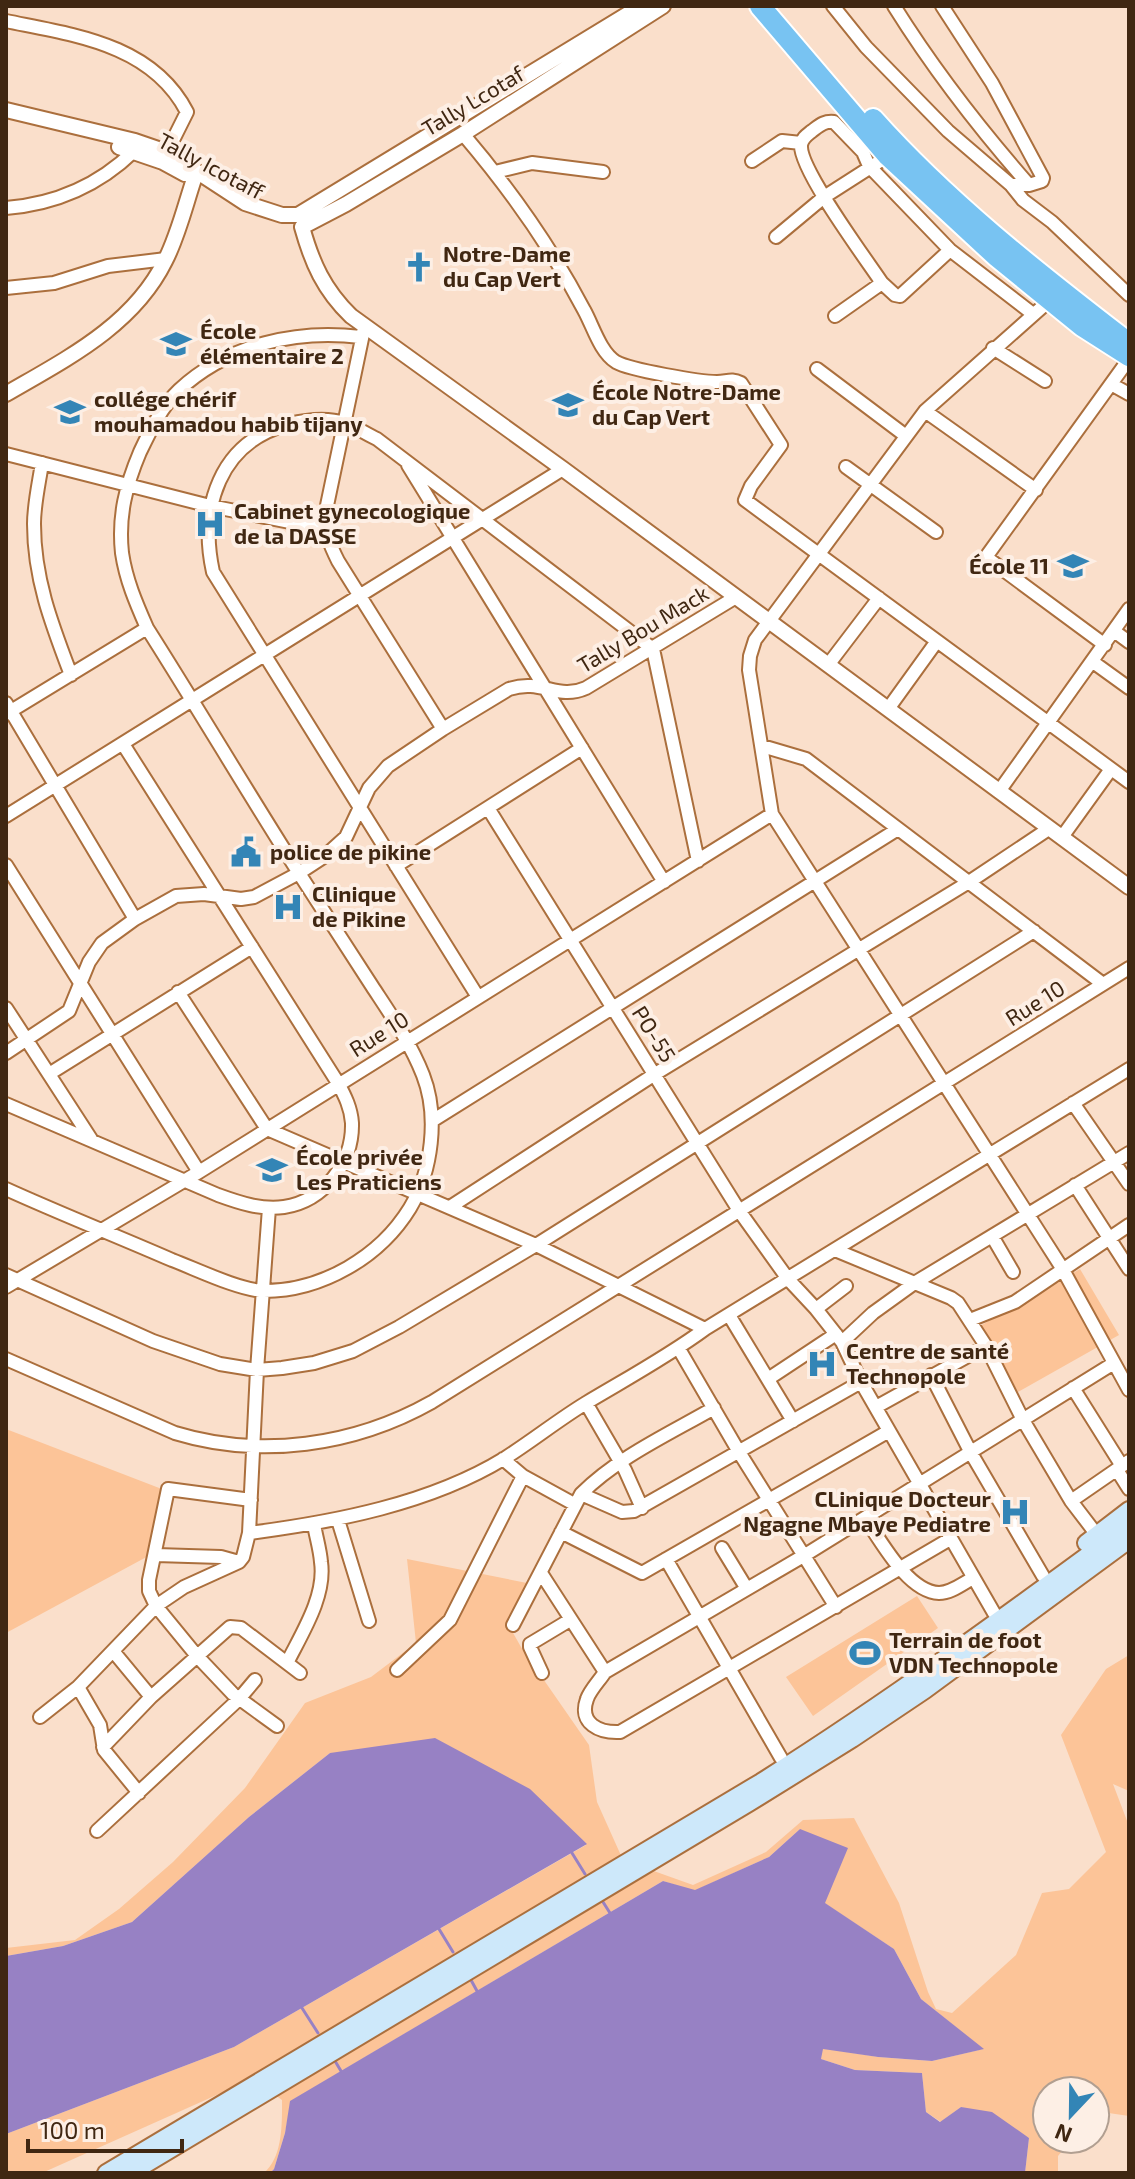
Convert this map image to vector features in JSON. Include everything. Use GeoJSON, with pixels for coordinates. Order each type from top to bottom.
{"type":"FeatureCollection","features":[{"type":"Feature","properties":{"kind":"highway"},"geometry":{"type":"LineString","coordinates":[[760,6],[888,156],[985,246],[1082,326],[1129,357]]}},
{"type":"Feature","properties":{"kind":"highway"},"geometry":{"type":"LineString","coordinates":[[778,6],[826,67],[882,129],[963,208],[1046,280],[1129,342]]}},
{"type":"Feature","properties":{"kind":"main road"},"geometry":{"type":"LineString","coordinates":[[676,1833],[690,1811],[781,1758],[877,1696],[994,1613],[1129,1510]]}},
{"type":"Feature","properties":{"kind":"main road"},"geometry":{"type":"LineString","coordinates":[[1111,1524],[1129,1517]]}},
{"type":"Feature","properties":{"kind":"main road"},"geometry":{"type":"LineString","coordinates":[[106,2173],[676,1833],[847,1727],[924,1675],[1129,1525]]}},
{"type":"Feature","properties":{"kind":"main road"},"geometry":{"type":"LineString","coordinates":[[131,2173],[852,1739],[925,1690],[1129,1540]]}},
{"type":"Feature","properties":{"kind":"street","name":"Tally Lcotaf"},"geometry":{"type":"LineString","coordinates":[[300,221],[641,6]]}},
{"type":"Feature","properties":{"kind":"street","name":"Tally Lcotaf"},"geometry":{"type":"LineString","coordinates":[[300,221],[463,134],[663,6]]}},
{"type":"Feature","properties":{"kind":"street"},"geometry":{"type":"LineString","coordinates":[[833,6],[866,47],[948,131],[1129,295]]}},
{"type":"Feature","properties":{"kind":"street"},"geometry":{"type":"LineString","coordinates":[[894,6],[923,53],[966,111],[1029,185]]}},
{"type":"Feature","properties":{"kind":"street"},"geometry":{"type":"LineString","coordinates":[[942,6],[992,83],[1043,178],[1029,185],[1011,185]]}},
{"type":"Feature","properties":{"kind":"street"},"geometry":{"type":"LineString","coordinates":[[6,21],[115,47],[155,72],[176,91],[187,112],[167,152]]}},
{"type":"Feature","properties":{"kind":"street","name":"Tally Icotaff"},"geometry":{"type":"LineString","coordinates":[[6,110],[135,141],[167,152],[245,203],[300,221]]}},
{"type":"Feature","properties":{"kind":"street","name":"Tally Icotaff"},"geometry":{"type":"LineString","coordinates":[[6,120],[134,151],[163,162],[246,212],[265,219],[300,221]]}},
{"type":"Feature","properties":{"kind":"street"},"geometry":{"type":"LineString","coordinates":[[752,161],[782,141],[801,143],[822,123],[834,122],[863,152],[869,166],[950,250],[1033,314]]}},
{"type":"Feature","properties":{"kind":"street"},"geometry":{"type":"LineString","coordinates":[[463,134],[495,172],[564,275],[611,359],[627,366],[719,382],[732,379],[741,383],[781,445],[751,486],[745,500],[1129,782]]}},
{"type":"Feature","properties":{"kind":"street"},"geometry":{"type":"LineString","coordinates":[[801,143],[802,154],[824,197],[882,283],[895,295],[900,296],[950,250]]}},
{"type":"Feature","properties":{"kind":"street"},"geometry":{"type":"LineString","coordinates":[[6,208],[65,197],[114,171],[134,151]]}},
{"type":"Feature","properties":{"kind":"street"},"geometry":{"type":"LineString","coordinates":[[776,237],[824,197],[888,156]]}},
{"type":"Feature","properties":{"kind":"street"},"geometry":{"type":"LineString","coordinates":[[495,172],[532,163],[603,172]]}},
{"type":"Feature","properties":{"kind":"street"},"geometry":{"type":"LineString","coordinates":[[6,394],[77,352],[131,310],[166,259],[194,179]]}},
{"type":"Feature","properties":{"kind":"street"},"geometry":{"type":"LineString","coordinates":[[300,221],[311,260],[321,280],[363,332],[563,469],[1129,887]]}},
{"type":"Feature","properties":{"kind":"street"},"geometry":{"type":"LineString","coordinates":[[6,288],[54,283],[108,266],[166,259]]}},
{"type":"Feature","properties":{"kind":"street"},"geometry":{"type":"LineString","coordinates":[[835,316],[882,283]]}},
{"type":"Feature","properties":{"kind":"street"},"geometry":{"type":"LineString","coordinates":[[1050,300],[925,411],[755,640],[749,670],[772,814],[1062,1268],[1129,1390]]}},
{"type":"Feature","properties":{"kind":"street"},"geometry":{"type":"LineString","coordinates":[[363,332],[325,515],[325,529],[338,561],[443,729]]}},
{"type":"Feature","properties":{"kind":"street"},"geometry":{"type":"LineString","coordinates":[[6,1189],[99,1231],[214,1277],[262,1291],[296,1286],[338,1274],[365,1259],[399,1226],[419,1193],[428,1158],[432,1121],[424,1078],[407,1040],[147,628],[128,584],[122,551],[121,511],[127,483],[159,415],[178,391],[230,356],[259,344],[286,337],[363,332]]}},
{"type":"Feature","properties":{"kind":"street"},"geometry":{"type":"LineString","coordinates":[[993,348],[1045,381]]}},
{"type":"Feature","properties":{"kind":"street"},"geometry":{"type":"LineString","coordinates":[[1105,645],[986,557],[1129,357]]}},
{"type":"Feature","properties":{"kind":"street"},"geometry":{"type":"LineString","coordinates":[[817,369],[906,436]]}},
{"type":"Feature","properties":{"kind":"street"},"geometry":{"type":"LineString","coordinates":[[1111,384],[1129,394]]}},
{"type":"Feature","properties":{"kind":"street"},"geometry":{"type":"LineString","coordinates":[[925,411],[1036,490]]}},
{"type":"Feature","properties":{"kind":"street"},"geometry":{"type":"LineString","coordinates":[[478,997],[213,572],[207,534],[210,506],[228,464],[258,436],[299,422],[320,419],[344,423],[377,439],[653,649],[698,861]]}},
{"type":"Feature","properties":{"kind":"street"},"geometry":{"type":"LineString","coordinates":[[6,454],[210,506],[325,529]]}},
{"type":"Feature","properties":{"kind":"street"},"geometry":{"type":"LineString","coordinates":[[404,458],[664,882]]}},
{"type":"Feature","properties":{"kind":"street"},"geometry":{"type":"LineString","coordinates":[[42,463],[34,521],[38,580],[71,675]]}},
{"type":"Feature","properties":{"kind":"street"},"geometry":{"type":"LineString","coordinates":[[846,467],[936,532]]}},
{"type":"Feature","properties":{"kind":"street"},"geometry":{"type":"LineString","coordinates":[[6,816],[563,469]]}},
{"type":"Feature","properties":{"kind":"street","name":"Tally Bou Mack"},"geometry":{"type":"LineString","coordinates":[[6,1053],[69,1011],[97,948],[135,919],[176,896],[188,893],[241,899],[254,897],[299,873],[346,837],[369,788],[388,766],[443,729],[509,689],[532,684],[565,694],[575,693],[736,597]]}},
{"type":"Feature","properties":{"kind":"street"},"geometry":{"type":"LineString","coordinates":[[828,665],[879,598]]}},
{"type":"Feature","properties":{"kind":"street"},"geometry":{"type":"LineString","coordinates":[[1000,790],[1129,609]]}},
{"type":"Feature","properties":{"kind":"street"},"geometry":{"type":"LineString","coordinates":[[135,919],[57,785],[8,710],[147,628]]}},
{"type":"Feature","properties":{"kind":"street"},"geometry":{"type":"LineString","coordinates":[[1114,631],[1129,642]]}},
{"type":"Feature","properties":{"kind":"street"},"geometry":{"type":"LineString","coordinates":[[888,709],[937,641]]}},
{"type":"Feature","properties":{"kind":"street"},"geometry":{"type":"LineString","coordinates":[[1093,662],[1129,688]]}},
{"type":"Feature","properties":{"kind":"street"},"geometry":{"type":"LineString","coordinates":[[6,1104],[242,1204],[269,1208],[304,1202],[323,1189],[343,1163],[349,1147],[352,1122],[348,1102],[338,1083],[123,744]]}},
{"type":"Feature","properties":{"kind":"street"},"geometry":{"type":"LineString","coordinates":[[762,746],[806,759],[1103,984]]}},
{"type":"Feature","properties":{"kind":"street"},"geometry":{"type":"LineString","coordinates":[[396,866],[582,748]]}},
{"type":"Feature","properties":{"kind":"street"},"geometry":{"type":"LineString","coordinates":[[450,1207],[655,1074],[969,882],[1056,833],[1111,769]]}},
{"type":"Feature","properties":{"kind":"street","name":"PO-55"},"geometry":{"type":"LineString","coordinates":[[488,808],[740,1212],[788,1279],[839,1338],[861,1382],[994,1613]]}},
{"type":"Feature","properties":{"kind":"street","name":"Rue 10"},"geometry":{"type":"LineString","coordinates":[[10,1281],[199,1172],[772,814]]}},
{"type":"Feature","properties":{"kind":"street"},"geometry":{"type":"LineString","coordinates":[[432,1121],[898,829]]}},
{"type":"Feature","properties":{"kind":"street"},"geometry":{"type":"LineString","coordinates":[[6,865],[199,1172]]}},
{"type":"Feature","properties":{"kind":"street"},"geometry":{"type":"LineString","coordinates":[[10,1281],[189,1355],[220,1364],[257,1370],[314,1363],[353,1351],[536,1245],[1034,931]]}},
{"type":"Feature","properties":{"kind":"street"},"geometry":{"type":"LineString","coordinates":[[49,1074],[252,947]]}},
{"type":"Feature","properties":{"kind":"street","name":"Rue 10"},"geometry":{"type":"LineString","coordinates":[[6,1359],[175,1433],[201,1441],[254,1447],[316,1443],[353,1435],[407,1416],[432,1402],[1129,968]]}},
{"type":"Feature","properties":{"kind":"street"},"geometry":{"type":"LineString","coordinates":[[178,992],[267,1129],[536,1245],[705,1329]]}},
{"type":"Feature","properties":{"kind":"street"},"geometry":{"type":"LineString","coordinates":[[6,1008],[91,1139]]}},
{"type":"Feature","properties":{"kind":"street"},"geometry":{"type":"LineString","coordinates":[[249,1533],[338,1520],[440,1488],[503,1459],[586,1403],[679,1349],[705,1329],[1129,1069]]}},
{"type":"Feature","properties":{"kind":"street"},"geometry":{"type":"LineString","coordinates":[[1073,1103],[1129,1184]]}},
{"type":"Feature","properties":{"kind":"street"},"geometry":{"type":"LineString","coordinates":[[768,1379],[839,1338],[916,1282],[1129,1153]]}},
{"type":"Feature","properties":{"kind":"street"},"geometry":{"type":"LineString","coordinates":[[1075,1185],[1129,1269]]}},
{"type":"Feature","properties":{"kind":"street"},"geometry":{"type":"LineString","coordinates":[[40,1717],[78,1687],[156,1606],[184,1587],[239,1562],[243,1557],[249,1533],[269,1208]]}},
{"type":"Feature","properties":{"kind":"street"},"geometry":{"type":"LineString","coordinates":[[970,1320],[1015,1302],[1129,1225]]}},
{"type":"Feature","properties":{"kind":"street"},"geometry":{"type":"LineString","coordinates":[[992,1236],[1013,1272]]}},
{"type":"Feature","properties":{"kind":"street"},"geometry":{"type":"LineString","coordinates":[[835,1250],[916,1282],[958,1303],[986,1346],[1023,1420],[1071,1501],[1097,1535]]}},
{"type":"Feature","properties":{"kind":"street"},"geometry":{"type":"LineString","coordinates":[[816,1309],[846,1286]]}},
{"type":"Feature","properties":{"kind":"street"},"geometry":{"type":"LineString","coordinates":[[729,1315],[793,1421]]}},
{"type":"Feature","properties":{"kind":"street"},"geometry":{"type":"LineString","coordinates":[[876,1407],[986,1346]]}},
{"type":"Feature","properties":{"kind":"street"},"geometry":{"type":"LineString","coordinates":[[679,1349],[836,1607]]}},
{"type":"Feature","properties":{"kind":"street"},"geometry":{"type":"LineString","coordinates":[[950,1539],[620,1732],[596,1729],[589,1724],[585,1710],[587,1698],[605,1672],[805,1555],[1114,1363]]}},
{"type":"Feature","properties":{"kind":"street"},"geometry":{"type":"LineString","coordinates":[[931,1375],[971,1453],[1043,1576]]}},
{"type":"Feature","properties":{"kind":"street"},"geometry":{"type":"LineString","coordinates":[[503,1459],[523,1476],[578,1499],[622,1512],[634,1511],[861,1382]]}},
{"type":"Feature","properties":{"kind":"street"},"geometry":{"type":"LineString","coordinates":[[1073,1388],[1123,1466],[1129,1489]]}},
{"type":"Feature","properties":{"kind":"street"},"geometry":{"type":"LineString","coordinates":[[586,1403],[621,1462],[642,1508]]}},
{"type":"Feature","properties":{"kind":"street"},"geometry":{"type":"LineString","coordinates":[[513,1625],[578,1499],[598,1478],[621,1462],[714,1408]]}},
{"type":"Feature","properties":{"kind":"street"},"geometry":{"type":"LineString","coordinates":[[561,1532],[642,1573],[889,1431]]}},
{"type":"Feature","properties":{"kind":"street"},"geometry":{"type":"LineString","coordinates":[[1071,1501],[1123,1466]]}},
{"type":"Feature","properties":{"kind":"street"},"geometry":{"type":"LineString","coordinates":[[397,1670],[450,1620],[523,1476]]}},
{"type":"Feature","properties":{"kind":"street"},"geometry":{"type":"LineString","coordinates":[[251,1500],[168,1489],[149,1591],[156,1606],[197,1656],[239,1699],[277,1726]]}},
{"type":"Feature","properties":{"kind":"street"},"geometry":{"type":"LineString","coordinates":[[865,1518],[900,1569],[918,1584],[936,1593],[952,1591],[973,1578]]}},
{"type":"Feature","properties":{"kind":"street"},"geometry":{"type":"LineString","coordinates":[[338,1520],[369,1621]]}},
{"type":"Feature","properties":{"kind":"street"},"geometry":{"type":"LineString","coordinates":[[287,1663],[306,1625],[321,1578],[322,1563],[314,1524]]}},
{"type":"Feature","properties":{"kind":"street"},"geometry":{"type":"LineString","coordinates":[[722,1548],[747,1589]]}},
{"type":"Feature","properties":{"kind":"street"},"geometry":{"type":"LineString","coordinates":[[156,1555],[221,1557],[239,1562]]}},
{"type":"Feature","properties":{"kind":"street"},"geometry":{"type":"LineString","coordinates":[[666,1559],[781,1758]]}},
{"type":"Feature","properties":{"kind":"street"},"geometry":{"type":"LineString","coordinates":[[541,1573],[605,1672]]}},
{"type":"Feature","properties":{"kind":"street"},"geometry":{"type":"LineString","coordinates":[[542,1673],[530,1644],[570,1620]]}},
{"type":"Feature","properties":{"kind":"street"},"geometry":{"type":"LineString","coordinates":[[103,1747],[151,1697],[223,1633],[234,1627],[241,1628],[300,1673]]}},
{"type":"Feature","properties":{"kind":"street"},"geometry":{"type":"LineString","coordinates":[[113,1651],[151,1697]]}},
{"type":"Feature","properties":{"kind":"street"},"geometry":{"type":"LineString","coordinates":[[97,1831],[239,1699],[255,1680]]}},
{"type":"Feature","properties":{"kind":"street"},"geometry":{"type":"LineString","coordinates":[[78,1687],[100,1725],[103,1747],[139,1793]]}},
{"type":"Feature","properties":{"kind":"shaded area"},"geometry":{"type":"Polygon","coordinates":[[[1080,1269],[1119,1335],[1018,1392],[980,1326],[1080,1269]]]}},
{"type":"Feature","properties":{"kind":"shaded area"},"geometry":{"type":"Polygon","coordinates":[[[6,1429],[167,1491],[152,1554],[6,1633],[6,1429]]]}},
{"type":"Feature","properties":{"kind":"shaded area"},"geometry":{"type":"Polygon","coordinates":[[[407,1559],[532,1584],[508,1624],[589,1745],[597,1802],[623,1860],[693,1885],[766,1852],[803,1820],[854,1818],[899,1903],[936,2009],[952,2013],[1016,1955],[1042,1893],[1069,1889],[1106,1852],[1061,1735],[1106,1669],[1129,1655],[1129,1791],[1113,1784],[1129,1826],[1129,2116],[1111,2113],[1111,2075],[1031,2075],[1031,2155],[1059,2155],[1058,2173],[1025,2173],[1029,2138],[961,2107],[941,2122],[926,2112],[922,2073],[855,2070],[821,2059],[822,2048],[932,2061],[983,2049],[921,1999],[894,1949],[824,1903],[800,1829],[769,1857],[694,1891],[663,1881],[291,2101],[285,2133],[270,2173],[264,2173],[278,2149],[282,2100],[267,2089],[239,2085],[42,2173],[6,2173],[6,2134],[234,2047],[586,1845],[330,1753],[249,1817],[132,1922],[63,1946],[6,1956],[6,1948],[75,1940],[119,1909],[173,1862],[245,1788],[305,1703],[371,1677],[416,1643],[407,1559]]]}},
{"type":"Feature","properties":{"kind":"shaded area","name":"Terrain de foot VDN Technopole"},"geometry":{"type":"Polygon","coordinates":[[[917,1596],[938,1628],[813,1716],[786,1677],[917,1596]]]}},
{"type":"Feature","properties":{"kind":"shaded area"},"geometry":{"type":"Polygon","coordinates":[[[435,1738],[530,1789],[587,1844],[234,2047],[6,2134],[6,1956],[63,1946],[132,1922],[249,1817],[330,1753],[435,1738]]]}},
{"type":"Feature","properties":{"kind":"shaded area"},"geometry":{"type":"Polygon","coordinates":[[[800,1829],[848,1848],[825,1903],[894,1949],[921,1999],[984,2049],[932,2061],[823,2049],[821,2059],[855,2070],[922,2073],[926,2112],[940,2122],[961,2107],[992,2112],[1029,2138],[1025,2173],[270,2173],[285,2133],[290,2101],[663,1881],[695,1890],[769,1857],[800,1829]]]}},
{"type":"Feature","properties":{"kind":"waterway"},"geometry":{"type":"LineString","coordinates":[[572,1853],[585,1874]]}},
{"type":"Feature","properties":{"kind":"waterway"},"geometry":{"type":"LineString","coordinates":[[603,1902],[610,1913]]}},
{"type":"Feature","properties":{"kind":"waterway"},"geometry":{"type":"LineString","coordinates":[[439,1929],[453,1952]]}},
{"type":"Feature","properties":{"kind":"waterway"},"geometry":{"type":"LineString","coordinates":[[471,1980],[477,1991]]}},
{"type":"Feature","properties":{"kind":"waterway"},"geometry":{"type":"LineString","coordinates":[[302,2008],[318,2033]]}},
{"type":"Feature","properties":{"kind":"waterway"},"geometry":{"type":"LineString","coordinates":[[335,2061],[341,2071]]}},
{"type":"Feature","properties":{"kind":"place","name":"Notre-Dame du Cap Vert"},"geometry":{"type":"Point","coordinates":[419,267]}},
{"type":"Feature","properties":{"kind":"place","name":"École élémentaire 2"},"geometry":{"type":"Point","coordinates":[176,344]}},
{"type":"Feature","properties":{"kind":"place","name":"École Notre-Dame du Cap Vert"},"geometry":{"type":"Point","coordinates":[568,405]}},
{"type":"Feature","properties":{"kind":"place","name":"collége chérif mouhamadou habib tijany"},"geometry":{"type":"Point","coordinates":[70,412]}},
{"type":"Feature","properties":{"kind":"place","name":"Cabinet gynecologique de la DASSE"},"geometry":{"type":"Point","coordinates":[210,524]}},
{"type":"Feature","properties":{"kind":"place","name":"École 11"},"geometry":{"type":"Point","coordinates":[1073,566]}},
{"type":"Feature","properties":{"kind":"place","name":"police de pikine"},"geometry":{"type":"Point","coordinates":[246,852]}},
{"type":"Feature","properties":{"kind":"place","name":"Clinique de Pikine"},"geometry":{"type":"Point","coordinates":[288,907]}},
{"type":"Feature","properties":{"kind":"place","name":"École privée Les Praticiens"},"geometry":{"type":"Point","coordinates":[272,1170]}},
{"type":"Feature","properties":{"kind":"place","name":"Centre de santé Technopole"},"geometry":{"type":"Point","coordinates":[822,1364]}},
{"type":"Feature","properties":{"kind":"place","name":"CLinique Docteur Ngagne Mbaye Pediatre"},"geometry":{"type":"Point","coordinates":[1015,1512]}},
{"type":"Feature","properties":{"kind":"place","name":"Terrain de foot VDN Technopole"},"geometry":{"type":"Point","coordinates":[865,1653]}}]}
